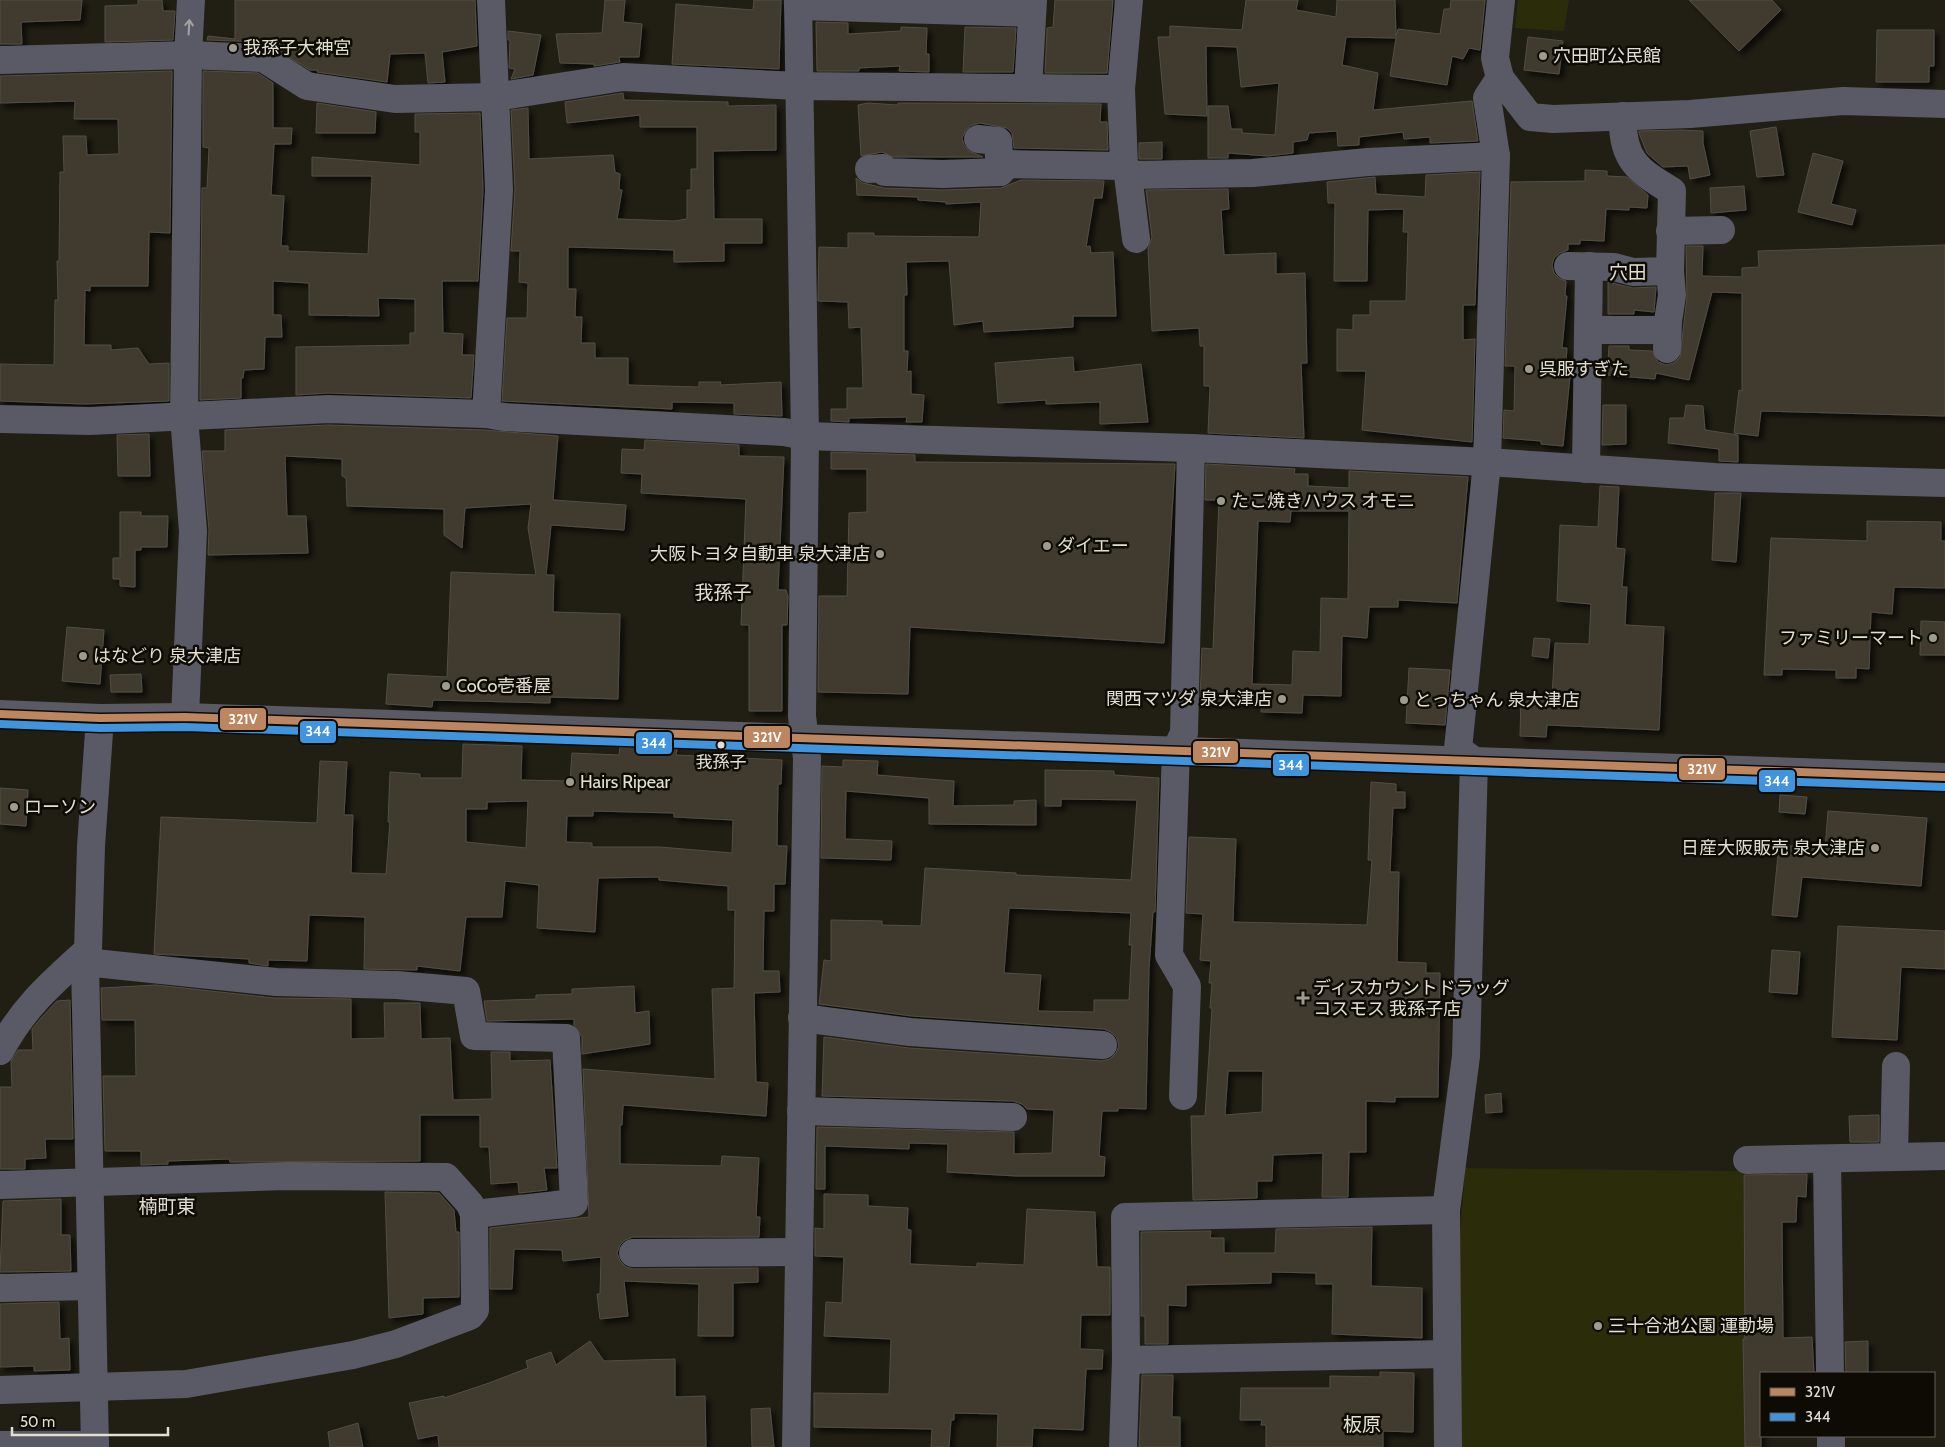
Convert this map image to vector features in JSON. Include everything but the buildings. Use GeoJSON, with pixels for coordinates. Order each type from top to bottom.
{"type":"FeatureCollection","features":[{"type":"Feature","properties":{"kind":"main road"},"geometry":{"type":"LineString","coordinates":[[0,714],[100,718],[186,717],[1945,777]]}},
{"type":"Feature","properties":{"kind":"street"},"geometry":{"type":"LineString","coordinates":[[186,717],[193,531],[184,416],[188,55],[191,0]]}},
{"type":"Feature","properties":{"kind":"street"},"geometry":{"type":"LineString","coordinates":[[486,414],[499,190],[492,0]]}},
{"type":"Feature","properties":{"kind":"street"},"geometry":{"type":"LineString","coordinates":[[1129,0],[1121,89],[1126,170],[1136,238]]}},
{"type":"Feature","properties":{"kind":"street"},"geometry":{"type":"LineString","coordinates":[[1501,0],[1495,58],[1500,78],[1530,117],[1553,119],[1690,114],[1844,101],[1945,104]]}},
{"type":"Feature","properties":{"kind":"street"},"geometry":{"type":"LineString","coordinates":[[796,1447],[807,758],[802,716],[805,436],[798,3],[1033,7],[1028,88]]}},
{"type":"Feature","properties":{"kind":"street"},"geometry":{"type":"LineString","coordinates":[[0,60],[188,55],[263,58],[307,86],[395,99],[495,97],[623,76],[798,86],[1121,89]]}},
{"type":"Feature","properties":{"kind":"street"},"geometry":{"type":"LineString","coordinates":[[1448,1447],[1446,1210],[1466,1056],[1474,761],[1458,749],[1487,462],[1496,156],[1487,98],[1500,78]]}},
{"type":"Feature","properties":{"kind":"street"},"geometry":{"type":"LineString","coordinates":[[1588,330],[1661,339],[1668,322],[1672,295],[1670,232],[1672,191],[1643,174],[1633,164],[1622,131],[1623,116]]}},
{"type":"Feature","properties":{"kind":"street"},"geometry":{"type":"LineString","coordinates":[[978,139],[998,142],[1000,172]]}},
{"type":"Feature","properties":{"kind":"street"},"geometry":{"type":"LineString","coordinates":[[869,169],[883,168],[885,172],[942,174],[1000,172],[1008,164],[1126,170],[1253,173],[1368,162],[1496,156]]}},
{"type":"Feature","properties":{"kind":"street"},"geometry":{"type":"LineString","coordinates":[[1670,232],[1721,230]]}},
{"type":"Feature","properties":{"kind":"street"},"geometry":{"type":"LineString","coordinates":[[1586,469],[1588,330],[1578,266],[1614,267],[1633,272],[1670,271]]}},
{"type":"Feature","properties":{"kind":"street"},"geometry":{"type":"LineString","coordinates":[[0,419],[90,421],[328,409],[486,414],[504,417],[784,432],[805,436],[1191,448],[1487,462],[1715,477],[1945,483]]}},
{"type":"Feature","properties":{"kind":"street"},"geometry":{"type":"LineString","coordinates":[[1182,1096],[1187,986],[1169,955],[1176,750],[1184,732],[1191,448]]}},
{"type":"Feature","properties":{"kind":"street"},"geometry":{"type":"LineString","coordinates":[[0,1445],[96,1446],[91,1286],[86,956],[100,718]]}},
{"type":"Feature","properties":{"kind":"street"},"geometry":{"type":"LineString","coordinates":[[0,1051],[11,1030],[34,999],[86,956],[276,982],[397,985],[466,991],[474,1036],[566,1038],[574,1203],[474,1214]]}},
{"type":"Feature","properties":{"kind":"street"},"geometry":{"type":"LineString","coordinates":[[802,1018],[909,1041],[1005,1049],[1090,1050]]}},
{"type":"Feature","properties":{"kind":"street"},"geometry":{"type":"LineString","coordinates":[[1894,1156],[1896,1066]]}},
{"type":"Feature","properties":{"kind":"street"},"geometry":{"type":"LineString","coordinates":[[801,1111],[1013,1117]]}},
{"type":"Feature","properties":{"kind":"street"},"geometry":{"type":"LineString","coordinates":[[1747,1160],[1827,1160],[1894,1156],[1945,1156]]}},
{"type":"Feature","properties":{"kind":"street"},"geometry":{"type":"LineString","coordinates":[[1827,1160],[1830,1372]]}},
{"type":"Feature","properties":{"kind":"street"},"geometry":{"type":"LineString","coordinates":[[0,1185],[288,1176],[446,1177],[470,1204],[474,1214],[475,1310],[470,1316],[396,1344],[353,1355],[186,1384],[0,1390]]}},
{"type":"Feature","properties":{"kind":"street"},"geometry":{"type":"LineString","coordinates":[[1123,1447],[1126,1360],[1125,1217],[1446,1210]]}},
{"type":"Feature","properties":{"kind":"street"},"geometry":{"type":"LineString","coordinates":[[633,1253],[666,1242],[799,1252]]}},
{"type":"Feature","properties":{"kind":"street"},"geometry":{"type":"LineString","coordinates":[[0,1288],[91,1286]]}},
{"type":"Feature","properties":{"kind":"street"},"geometry":{"type":"LineString","coordinates":[[1126,1360],[1447,1354]]}},
{"type":"Feature","properties":{"kind":"shaded area"},"geometry":{"type":"Polygon","coordinates":[[[1518,0],[1569,0],[1564,31],[1515,28],[1518,0]]]}},
{"type":"Feature","properties":{"kind":"shaded area"},"geometry":{"type":"Polygon","coordinates":[[[1465,1168],[1743,1171],[1748,1447],[1460,1447],[1459,1250],[1465,1168]]]}},
{"type":"Feature","properties":{"kind":"transit line","name":"321V"},"geometry":{"type":"LineString","coordinates":[[0,714],[100,718],[185,717],[1945,777]]}},
{"type":"Feature","properties":{"kind":"transit line","name":"344"},"geometry":{"type":"LineString","coordinates":[[0,724],[100,728],[185,727],[1945,787]]}},
{"type":"Feature","properties":{"kind":"place","name":"我孫子大神宮"},"geometry":{"type":"Point","coordinates":[233,48]}},
{"type":"Feature","properties":{"kind":"place","name":"穴田町公民館"},"geometry":{"type":"Point","coordinates":[1543,56]}},
{"type":"Feature","properties":{"kind":"place","name":"呉服すぎた"},"geometry":{"type":"Point","coordinates":[1529,369]}},
{"type":"Feature","properties":{"kind":"place","name":"たこ焼きハウス オモニ"},"geometry":{"type":"Point","coordinates":[1221,501]}},
{"type":"Feature","properties":{"kind":"place","name":"ダイエー"},"geometry":{"type":"Point","coordinates":[1047,546]}},
{"type":"Feature","properties":{"kind":"place","name":"大阪トヨタ自動車 泉大津店"},"geometry":{"type":"Point","coordinates":[880,554]}},
{"type":"Feature","properties":{"kind":"place","name":"ファミリーマート"},"geometry":{"type":"Point","coordinates":[1933,638]}},
{"type":"Feature","properties":{"kind":"place","name":"はなどり 泉大津店"},"geometry":{"type":"Point","coordinates":[83,656]}},
{"type":"Feature","properties":{"kind":"place","name":"CoCo壱番屋"},"geometry":{"type":"Point","coordinates":[446,686]}},
{"type":"Feature","properties":{"kind":"place","name":"関西マツダ 泉大津店"},"geometry":{"type":"Point","coordinates":[1282,699]}},
{"type":"Feature","properties":{"kind":"place","name":"とっちゃん 泉大津店"},"geometry":{"type":"Point","coordinates":[1404,700]}},
{"type":"Feature","properties":{"kind":"place","name":"我孫子"},"geometry":{"type":"Point","coordinates":[721,745]}},
{"type":"Feature","properties":{"kind":"place","name":"Hairs Ripear"},"geometry":{"type":"Point","coordinates":[570,782]}},
{"type":"Feature","properties":{"kind":"place","name":"ローソン"},"geometry":{"type":"Point","coordinates":[14,807]}},
{"type":"Feature","properties":{"kind":"place","name":"日産大阪販売 泉大津店"},"geometry":{"type":"Point","coordinates":[1875,848]}},
{"type":"Feature","properties":{"kind":"place","name":"ディスカウントドラッグ コスモス 我孫子店"},"geometry":{"type":"Point","coordinates":[1303,998]}},
{"type":"Feature","properties":{"kind":"place","name":"三十合池公園 運動場"},"geometry":{"type":"Point","coordinates":[1598,1326]}},
{"type":"Feature","properties":{"kind":"district","name":"穴田"},"geometry":{"type":"Point","coordinates":[1628,272]}},
{"type":"Feature","properties":{"kind":"district","name":"我孫子"},"geometry":{"type":"Point","coordinates":[723,592]}},
{"type":"Feature","properties":{"kind":"district","name":"楠町東"},"geometry":{"type":"Point","coordinates":[167,1206]}},
{"type":"Feature","properties":{"kind":"district","name":"板原"},"geometry":{"type":"Point","coordinates":[1362,1424]}}]}
